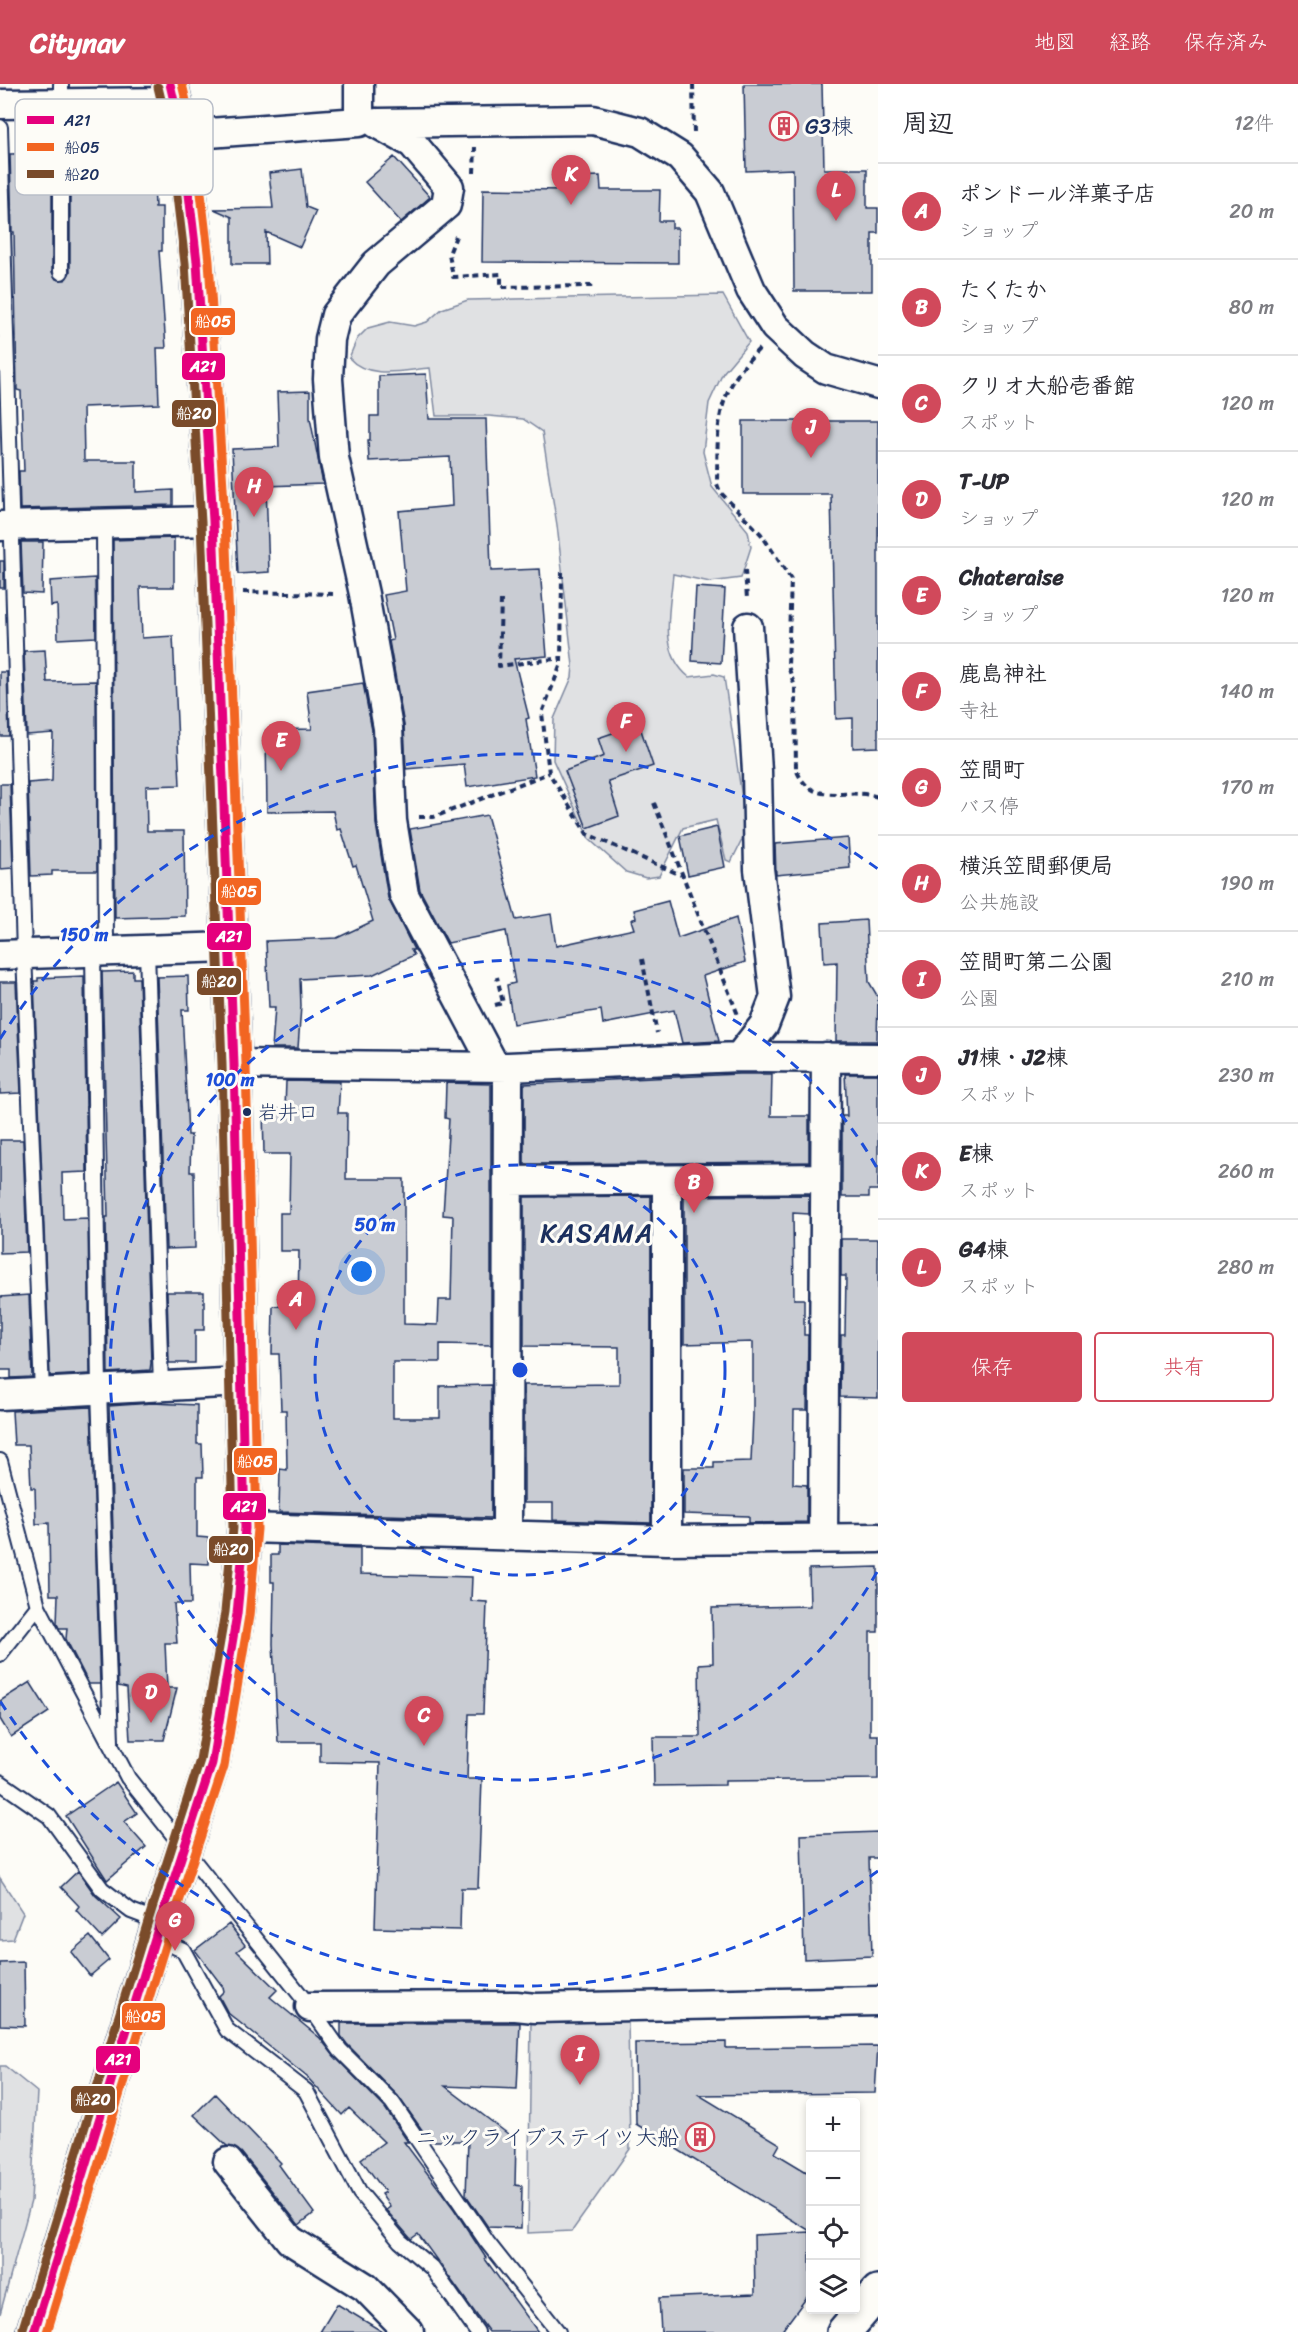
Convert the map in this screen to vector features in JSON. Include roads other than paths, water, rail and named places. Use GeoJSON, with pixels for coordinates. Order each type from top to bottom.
{"type":"FeatureCollection","features":[{"type":"Feature","properties":{"kind":"main road"},"geometry":{"type":"LineString","coordinates":[[34,2332],[157,1930],[212,1763],[237,1614],[245,1528],[234,1064],[216,592],[197,262],[189,195]]}},
{"type":"Feature","properties":{"kind":"main road"},"geometry":{"type":"LineString","coordinates":[[844,2332],[878,2292]]}},
{"type":"Feature","properties":{"kind":"street"},"geometry":{"type":"LineString","coordinates":[[359,84],[367,123]]}},
{"type":"Feature","properties":{"kind":"street"},"geometry":{"type":"LineString","coordinates":[[30,99],[61,94],[172,93]]}},
{"type":"Feature","properties":{"kind":"street"},"geometry":{"type":"LineString","coordinates":[[0,104],[15,102]]}},
{"type":"Feature","properties":{"kind":"street"},"geometry":{"type":"LineString","coordinates":[[213,133],[367,123],[593,120],[640,132],[680,157],[710,192],[751,291],[775,327],[805,355],[826,369],[878,384]]}},
{"type":"Feature","properties":{"kind":"street"},"geometry":{"type":"LineString","coordinates":[[367,123],[412,142],[449,187],[446,205],[376,264],[336,315],[330,339],[328,379],[334,458],[364,594],[388,728],[391,817],[404,895],[501,1067],[508,1181],[507,1536]]}},
{"type":"Feature","properties":{"kind":"street"},"geometry":{"type":"LineString","coordinates":[[7,526],[213,521]]}},
{"type":"Feature","properties":{"kind":"street"},"geometry":{"type":"LineString","coordinates":[[739,1057],[764,1025],[775,997],[759,869],[757,771],[748,627]]}},
{"type":"Feature","properties":{"kind":"street"},"geometry":{"type":"LineString","coordinates":[[12,955],[228,947]]}},
{"type":"Feature","properties":{"kind":"street"},"geometry":{"type":"LineString","coordinates":[[234,1064],[501,1067],[739,1057],[878,1059]]}},
{"type":"Feature","properties":{"kind":"street"},"geometry":{"type":"LineString","coordinates":[[823,1538],[826,1057]]}},
{"type":"Feature","properties":{"kind":"street"},"geometry":{"type":"LineString","coordinates":[[508,1181],[825,1178]]}},
{"type":"Feature","properties":{"kind":"street"},"geometry":{"type":"LineString","coordinates":[[667,1180],[667,1540]]}},
{"type":"Feature","properties":{"kind":"street"},"geometry":{"type":"LineString","coordinates":[[0,1395],[241,1382]]}},
{"type":"Feature","properties":{"kind":"street"},"geometry":{"type":"LineString","coordinates":[[245,1528],[667,1540],[878,1538]]}},
{"type":"Feature","properties":{"kind":"street"},"geometry":{"type":"LineString","coordinates":[[310,2007],[516,2006],[535,2008],[878,2001]]}},
{"type":"Feature","properties":{"kind":"street"},"geometry":{"type":"LineString","coordinates":[[228,2162],[290,2240],[365,2287],[409,2332]]}},
{"type":"Feature","properties":{"kind":"lane"},"geometry":{"type":"LineString","coordinates":[[0,127],[12,955],[42,1392]]}},
{"type":"Feature","properties":{"kind":"lane"},"geometry":{"type":"LineString","coordinates":[[61,195],[61,272]]}},
{"type":"Feature","properties":{"kind":"lane"},"geometry":{"type":"LineString","coordinates":[[104,524],[99,1390],[111,1745]]}},
{"type":"Feature","properties":{"kind":"lane"},"geometry":{"type":"LineString","coordinates":[[147,951],[161,1386]]}},
{"type":"Feature","properties":{"kind":"lane"},"geometry":{"type":"LineString","coordinates":[[0,1461],[38,1606],[128,1778],[310,2007],[340,2050],[392,2102],[487,2242],[558,2332]]}},
{"type":"Feature","properties":{"kind":"lane"},"geometry":{"type":"LineString","coordinates":[[0,1654],[38,1606]]}},
{"type":"Feature","properties":{"kind":"lane"},"geometry":{"type":"LineString","coordinates":[[0,1782],[49,1816],[102,1889],[183,1950],[227,2030],[306,2091],[360,2193],[400,2241],[432,2268],[477,2332]]}},
{"type":"Feature","properties":{"kind":"place","name":"G3棟"},"geometry":{"type":"Point","coordinates":[784,126]}},
{"type":"Feature","properties":{"kind":"place","name":"E棟"},"geometry":{"type":"Point","coordinates":[571,205]}},
{"type":"Feature","properties":{"kind":"place","name":"G4棟"},"geometry":{"type":"Point","coordinates":[836,221]}},
{"type":"Feature","properties":{"kind":"place","name":"J1棟・J2棟"},"geometry":{"type":"Point","coordinates":[811,458]}},
{"type":"Feature","properties":{"kind":"place","name":"横浜笠間郵便局"},"geometry":{"type":"Point","coordinates":[254,517]}},
{"type":"Feature","properties":{"kind":"place","name":"鹿島神社"},"geometry":{"type":"Point","coordinates":[626,752]}},
{"type":"Feature","properties":{"kind":"place","name":"Chateraise"},"geometry":{"type":"Point","coordinates":[281,771]}},
{"type":"Feature","properties":{"kind":"place","name":"岩井口"},"geometry":{"type":"Point","coordinates":[247,1112]}},
{"type":"Feature","properties":{"kind":"place","name":"たくたか"},"geometry":{"type":"Point","coordinates":[694,1213]}},
{"type":"Feature","properties":{"kind":"place","name":"ポンドール洋菓子店"},"geometry":{"type":"Point","coordinates":[296,1330]}},
{"type":"Feature","properties":{"kind":"place","name":"T-UP"},"geometry":{"type":"Point","coordinates":[151,1723]}},
{"type":"Feature","properties":{"kind":"place","name":"クリオ大船壱番館"},"geometry":{"type":"Point","coordinates":[424,1746]}},
{"type":"Feature","properties":{"kind":"place","name":"笠間町"},"geometry":{"type":"Point","coordinates":[175,1951]}},
{"type":"Feature","properties":{"kind":"place","name":"笠間町第二公園"},"geometry":{"type":"Point","coordinates":[580,2085]}},
{"type":"Feature","properties":{"kind":"place","name":"ニックライブステイツ大船"},"geometry":{"type":"Point","coordinates":[700,2137]}},
{"type":"Feature","properties":{"kind":"district","name":"KASAMA"},"geometry":{"type":"Point","coordinates":[597,1233]}}]}
